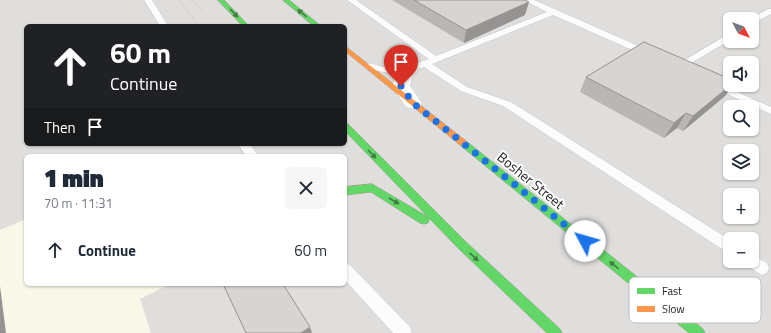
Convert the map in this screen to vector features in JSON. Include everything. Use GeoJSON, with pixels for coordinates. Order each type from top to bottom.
{"type":"FeatureCollection","features":[{"type":"Feature","properties":{"kind":"main road"},"geometry":{"type":"LineString","coordinates":[[221,0],[244,24]]}},
{"type":"Feature","properties":{"kind":"main road"},"geometry":{"type":"LineString","coordinates":[[286,0],[316,24]]}},
{"type":"Feature","properties":{"kind":"main road","name":"Bosher Street"},"geometry":{"type":"LineString","coordinates":[[347,50],[629,277]]}},
{"type":"Feature","properties":{"kind":"main road"},"geometry":{"type":"LineString","coordinates":[[347,128],[462,246],[556,333]]}},
{"type":"Feature","properties":{"kind":"main road"},"geometry":{"type":"LineString","coordinates":[[347,191],[372,188],[401,204],[462,246]]}},
{"type":"Feature","properties":{"kind":"main road","name":"Bosher Street"},"geometry":{"type":"LineString","coordinates":[[687,323],[699,333]]}},
{"type":"Feature","properties":{"kind":"street"},"geometry":{"type":"LineString","coordinates":[[409,70],[403,78],[401,86],[413,103]]}},
{"type":"Feature","properties":{"kind":"lane"},"geometry":{"type":"LineString","coordinates":[[148,0],[163,24]]}},
{"type":"Feature","properties":{"kind":"lane"},"geometry":{"type":"LineString","coordinates":[[351,0],[464,89],[507,104],[723,243]]}},
{"type":"Feature","properties":{"kind":"lane"},"geometry":{"type":"LineString","coordinates":[[528,0],[658,58]]}},
{"type":"Feature","properties":{"kind":"lane"},"geometry":{"type":"LineString","coordinates":[[759,18],[771,11]]}},
{"type":"Feature","properties":{"kind":"lane"},"geometry":{"type":"LineString","coordinates":[[366,65],[383,70],[409,70],[553,12]]}},
{"type":"Feature","properties":{"kind":"lane"},"geometry":{"type":"LineString","coordinates":[[679,68],[723,40]]}},
{"type":"Feature","properties":{"kind":"lane"},"geometry":{"type":"LineString","coordinates":[[707,81],[771,111]]}},
{"type":"Feature","properties":{"kind":"lane"},"geometry":{"type":"LineString","coordinates":[[347,272],[404,333]]}},
{"type":"Feature","properties":{"kind":"path"},"geometry":{"type":"LineString","coordinates":[[179,0],[197,24]]}},
{"type":"Feature","properties":{"kind":"shaded area"},"geometry":{"type":"Polygon","coordinates":[[[0,0],[771,0],[771,333],[0,333],[0,0]]]}},
{"type":"Feature","properties":{"kind":"shaded area"},"geometry":{"type":"Polygon","coordinates":[[[24,220],[24,286],[166,286],[140,299],[151,333],[0,333],[0,230],[24,220]]]}},
{"type":"Feature","properties":{"kind":"building"},"geometry":{"type":"Polygon","coordinates":[[[414,0],[525,0],[529,2],[466,30],[414,0]]]}},
{"type":"Feature","properties":{"kind":"building"},"geometry":{"type":"Polygon","coordinates":[[[644,42],[723,76],[723,92],[693,116],[686,113],[674,123],[586,77],[644,42]]]}},
{"type":"Feature","properties":{"kind":"building"},"geometry":{"type":"Polygon","coordinates":[[[224,286],[284,286],[310,327],[301,333],[246,333],[224,286]]]}},
{"type":"Feature","properties":{"kind":"traffic: fast"},"geometry":{"type":"LineString","coordinates":[[221,0],[244,24]]}},
{"type":"Feature","properties":{"kind":"traffic: fast"},"geometry":{"type":"LineString","coordinates":[[286,0],[316,24]]}},
{"type":"Feature","properties":{"kind":"traffic: fast"},"geometry":{"type":"LineString","coordinates":[[347,128],[462,245],[556,333]]}},
{"type":"Feature","properties":{"kind":"traffic: fast"},"geometry":{"type":"LineString","coordinates":[[463,143],[629,277]]}},
{"type":"Feature","properties":{"kind":"traffic: fast"},"geometry":{"type":"LineString","coordinates":[[347,191],[372,188],[424,220]]}},
{"type":"Feature","properties":{"kind":"traffic: fast"},"geometry":{"type":"LineString","coordinates":[[687,323],[699,333]]}},
{"type":"Feature","properties":{"kind":"traffic: slow"},"geometry":{"type":"LineString","coordinates":[[347,50],[463,143]]}},
{"type":"Feature","properties":{"kind":"route"},"geometry":{"type":"LineString","coordinates":[[401,86],[413,103],[585,241]]}}]}
